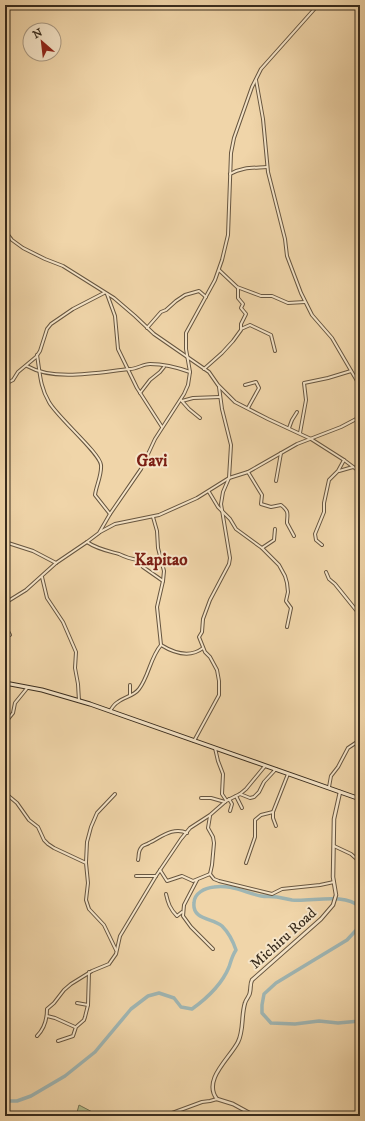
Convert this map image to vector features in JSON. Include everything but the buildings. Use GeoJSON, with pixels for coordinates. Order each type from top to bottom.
{"type":"FeatureCollection","features":[{"type":"Feature","properties":{"kind":"main road"},"geometry":{"type":"LineString","coordinates":[[5,683],[28,687],[110,711],[360,799]]}},
{"type":"Feature","properties":{"kind":"street"},"geometry":{"type":"LineString","coordinates":[[99,533],[110,514],[141,469],[151,446],[187,389],[190,372],[185,341],[186,333],[219,270],[228,235],[231,149],[256,79],[265,65],[318,5]]}},
{"type":"Feature","properties":{"kind":"street"},"geometry":{"type":"LineString","coordinates":[[256,79],[263,119],[267,167],[285,239],[286,253],[305,302],[313,317],[332,338],[360,386]]}},
{"type":"Feature","properties":{"kind":"street"},"geometry":{"type":"LineString","coordinates":[[230,174],[242,168],[267,167]]}},
{"type":"Feature","properties":{"kind":"street"},"geometry":{"type":"LineString","coordinates":[[5,232],[12,240],[28,251],[64,266],[107,294],[128,310],[147,328],[204,368],[235,402],[300,433],[344,460],[360,472]]}},
{"type":"Feature","properties":{"kind":"street"},"geometry":{"type":"LineString","coordinates":[[219,270],[234,286],[238,288],[261,296],[272,296],[288,302],[305,302]]}},
{"type":"Feature","properties":{"kind":"street"},"geometry":{"type":"LineString","coordinates":[[238,288],[238,298],[243,304],[241,308],[246,314],[241,324],[242,329]]}},
{"type":"Feature","properties":{"kind":"street"},"geometry":{"type":"LineString","coordinates":[[147,328],[161,312],[183,297],[199,291],[206,297]]}},
{"type":"Feature","properties":{"kind":"street"},"geometry":{"type":"LineString","coordinates":[[5,384],[13,380],[18,372],[27,366],[37,355],[51,324],[73,309],[104,293]]}},
{"type":"Feature","properties":{"kind":"street"},"geometry":{"type":"LineString","coordinates":[[107,294],[115,316],[118,348],[140,393],[162,427]]}},
{"type":"Feature","properties":{"kind":"street"},"geometry":{"type":"LineString","coordinates":[[204,368],[228,347],[242,329],[250,324],[271,335],[275,351]]}},
{"type":"Feature","properties":{"kind":"street"},"geometry":{"type":"LineString","coordinates":[[37,355],[41,388],[51,406],[100,461],[101,466],[94,495],[110,514]]}},
{"type":"Feature","properties":{"kind":"street"},"geometry":{"type":"LineString","coordinates":[[27,366],[51,373],[75,374],[108,373],[150,364],[190,372]]}},
{"type":"Feature","properties":{"kind":"street"},"geometry":{"type":"LineString","coordinates":[[140,393],[150,380],[165,366]]}},
{"type":"Feature","properties":{"kind":"street"},"geometry":{"type":"LineString","coordinates":[[300,433],[306,400],[304,383],[351,371]]}},
{"type":"Feature","properties":{"kind":"street"},"geometry":{"type":"LineString","coordinates":[[246,385],[256,382],[259,388],[248,408]]}},
{"type":"Feature","properties":{"kind":"street"},"geometry":{"type":"LineString","coordinates":[[194,741],[219,695],[217,670],[210,657],[205,652],[199,637],[202,632],[204,619],[210,600],[229,564],[230,558],[221,510],[223,492],[229,478],[232,445],[222,409],[218,385]]}},
{"type":"Feature","properties":{"kind":"street"},"geometry":{"type":"LineString","coordinates":[[181,400],[220,397]]}},
{"type":"Feature","properties":{"kind":"street"},"geometry":{"type":"LineString","coordinates":[[181,400],[200,418]]}},
{"type":"Feature","properties":{"kind":"street"},"geometry":{"type":"LineString","coordinates":[[289,428],[296,412]]}},
{"type":"Feature","properties":{"kind":"street"},"geometry":{"type":"LineString","coordinates":[[5,603],[26,590],[56,563],[99,533],[115,524],[152,516],[197,498],[209,492],[229,478],[248,472],[296,444],[319,434],[341,427],[360,417]]}},
{"type":"Feature","properties":{"kind":"street"},"geometry":{"type":"LineString","coordinates":[[276,481],[281,452]]}},
{"type":"Feature","properties":{"kind":"street"},"geometry":{"type":"LineString","coordinates":[[322,545],[316,540],[315,534],[324,512],[324,502],[329,480],[338,471],[344,460]]}},
{"type":"Feature","properties":{"kind":"street"},"geometry":{"type":"LineString","coordinates":[[338,471],[353,467]]}},
{"type":"Feature","properties":{"kind":"street"},"geometry":{"type":"LineString","coordinates":[[248,472],[262,495],[261,504],[271,507],[281,505],[286,510],[289,517],[287,523],[294,536]]}},
{"type":"Feature","properties":{"kind":"street"},"geometry":{"type":"LineString","coordinates":[[209,492],[236,529],[262,548],[279,565],[285,576],[288,588],[286,601],[291,608],[287,627]]}},
{"type":"Feature","properties":{"kind":"street"},"geometry":{"type":"LineString","coordinates":[[110,711],[117,702],[138,691],[144,681],[150,664],[161,645],[156,612],[164,571],[158,548],[157,531],[152,516]]}},
{"type":"Feature","properties":{"kind":"street"},"geometry":{"type":"LineString","coordinates":[[262,548],[274,540],[275,529]]}},
{"type":"Feature","properties":{"kind":"street"},"geometry":{"type":"LineString","coordinates":[[5,542],[33,551],[56,563]]}},
{"type":"Feature","properties":{"kind":"street"},"geometry":{"type":"LineString","coordinates":[[87,542],[128,559],[138,560],[143,567],[163,581]]}},
{"type":"Feature","properties":{"kind":"street"},"geometry":{"type":"LineString","coordinates":[[326,572],[329,579],[335,584],[360,615]]}},
{"type":"Feature","properties":{"kind":"street"},"geometry":{"type":"LineString","coordinates":[[42,577],[47,598],[63,622],[76,652],[75,668],[78,684],[78,701]]}},
{"type":"Feature","properties":{"kind":"street"},"geometry":{"type":"LineString","coordinates":[[5,626],[10,635]]}},
{"type":"Feature","properties":{"kind":"street"},"geometry":{"type":"LineString","coordinates":[[161,645],[169,650],[184,654],[200,651],[205,652]]}},
{"type":"Feature","properties":{"kind":"street"},"geometry":{"type":"LineString","coordinates":[[200,651],[204,648]]}},
{"type":"Feature","properties":{"kind":"street"},"geometry":{"type":"LineString","coordinates":[[130,685],[130,695]]}},
{"type":"Feature","properties":{"kind":"street"},"geometry":{"type":"LineString","coordinates":[[5,723],[13,713],[15,703],[28,687]]}},
{"type":"Feature","properties":{"kind":"street"},"geometry":{"type":"LineString","coordinates":[[329,787],[331,776],[338,767],[348,748],[360,740]]}},
{"type":"Feature","properties":{"kind":"street"},"geometry":{"type":"LineString","coordinates":[[215,748],[223,774],[222,794],[227,801],[232,804],[230,811]]}},
{"type":"Feature","properties":{"kind":"street"},"geometry":{"type":"LineString","coordinates":[[37,1036],[40,1033],[47,1016],[48,1008],[64,990],[89,972],[109,964],[117,951],[120,936],[156,876],[190,828],[210,815],[227,801],[240,794],[266,766]]}},
{"type":"Feature","properties":{"kind":"street"},"geometry":{"type":"LineString","coordinates":[[240,794],[250,798],[254,797],[259,792],[264,782],[276,769]]}},
{"type":"Feature","properties":{"kind":"street"},"geometry":{"type":"LineString","coordinates":[[276,826],[273,818],[273,812],[288,774]]}},
{"type":"Feature","properties":{"kind":"street","name":"Michiru Road"},"geometry":{"type":"LineString","coordinates":[[216,1099],[213,1090],[214,1082],[219,1069],[239,1041],[245,1003],[250,994],[252,980],[321,919],[334,904],[336,896],[334,882],[334,819],[341,792]]}},
{"type":"Feature","properties":{"kind":"street"},"geometry":{"type":"LineString","coordinates":[[5,793],[17,804],[28,820],[38,827],[44,840],[48,844],[86,863]]}},
{"type":"Feature","properties":{"kind":"street"},"geometry":{"type":"LineString","coordinates":[[115,794],[97,813],[91,827],[87,842],[86,863],[88,883],[86,900],[89,910],[104,925],[117,951]]}},
{"type":"Feature","properties":{"kind":"street"},"geometry":{"type":"LineString","coordinates":[[236,796],[237,802],[242,808]]}},
{"type":"Feature","properties":{"kind":"street"},"geometry":{"type":"LineString","coordinates":[[201,798],[227,801]]}},
{"type":"Feature","properties":{"kind":"street"},"geometry":{"type":"LineString","coordinates":[[246,863],[255,837],[255,820],[261,815],[273,812]]}},
{"type":"Feature","properties":{"kind":"street"},"geometry":{"type":"LineString","coordinates":[[210,815],[208,828],[213,837],[214,843],[210,874]]}},
{"type":"Feature","properties":{"kind":"street"},"geometry":{"type":"LineString","coordinates":[[138,860],[139,852],[143,846],[175,831],[180,830],[187,833]]}},
{"type":"Feature","properties":{"kind":"street"},"geometry":{"type":"LineString","coordinates":[[334,846],[351,854],[360,862]]}},
{"type":"Feature","properties":{"kind":"street"},"geometry":{"type":"LineString","coordinates":[[160,870],[167,881],[182,876],[194,881],[210,874]]}},
{"type":"Feature","properties":{"kind":"street"},"geometry":{"type":"LineString","coordinates":[[210,874],[214,879],[272,894],[282,890],[334,882]]}},
{"type":"Feature","properties":{"kind":"street"},"geometry":{"type":"LineString","coordinates":[[136,876],[156,876]]}},
{"type":"Feature","properties":{"kind":"street"},"geometry":{"type":"LineString","coordinates":[[197,880],[184,905],[183,916],[185,920],[213,949]]}},
{"type":"Feature","properties":{"kind":"street"},"geometry":{"type":"LineString","coordinates":[[166,894],[169,907],[174,913],[178,916],[183,911]]}},
{"type":"Feature","properties":{"kind":"street"},"geometry":{"type":"LineString","coordinates":[[58,1041],[73,1036],[76,1027],[85,1019],[88,1005],[89,972]]}},
{"type":"Feature","properties":{"kind":"street"},"geometry":{"type":"LineString","coordinates":[[77,1003],[88,1005]]}},
{"type":"Feature","properties":{"kind":"street"},"geometry":{"type":"LineString","coordinates":[[47,1016],[76,1027]]}},
{"type":"Feature","properties":{"kind":"street"},"geometry":{"type":"LineString","coordinates":[[164,1116],[202,1102],[216,1099],[233,1104],[255,1116]]}},
{"type":"Feature","properties":{"kind":"green space"},"geometry":{"type":"Polygon","coordinates":[[[79,1105],[100,1116],[76,1116],[79,1105]]]}},
{"type":"Feature","properties":{"kind":"waterway"},"geometry":{"type":"LineString","coordinates":[[5,1101],[17,1101],[31,1096],[65,1076],[95,1052],[131,1009],[148,996],[159,993],[174,998],[181,1007],[192,1009],[213,991],[226,973],[236,950],[234,943],[227,931],[222,926],[196,913],[194,909],[194,899],[204,890],[220,886],[238,889],[261,896],[292,900],[345,900],[353,902],[360,907]]}},
{"type":"Feature","properties":{"kind":"waterway"},"geometry":{"type":"LineString","coordinates":[[360,926],[347,940],[276,983],[264,994],[262,1005],[262,1013],[271,1023],[295,1024],[319,1021],[338,1023],[360,1021]]}},
{"type":"Feature","properties":{"kind":"district","name":"Gavi"},"geometry":{"type":"Point","coordinates":[152,460]}},
{"type":"Feature","properties":{"kind":"district","name":"Kapitao"},"geometry":{"type":"Point","coordinates":[161,559]}}]}
